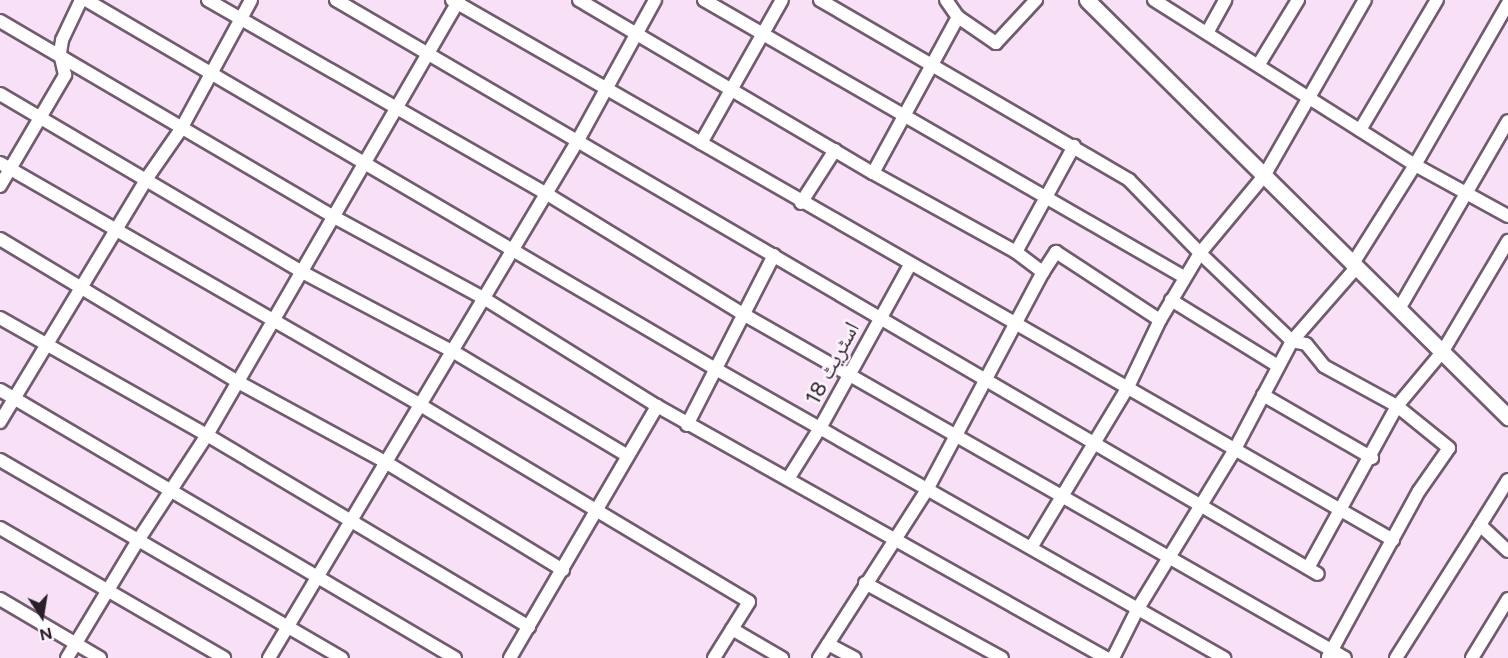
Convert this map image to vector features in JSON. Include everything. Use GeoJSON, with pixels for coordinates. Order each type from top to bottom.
{"type":"FeatureCollection","features":[{"type":"Feature","properties":{"kind":"street"},"geometry":{"type":"LineString","coordinates":[[0,186],[5,166],[40,117],[64,75],[60,52],[81,0]]}},
{"type":"Feature","properties":{"kind":"street"},"geometry":{"type":"LineString","coordinates":[[86,0],[368,162],[714,368],[1032,546],[1137,610],[1224,658]]}},
{"type":"Feature","properties":{"kind":"street"},"geometry":{"type":"LineString","coordinates":[[208,0],[547,194],[743,314],[1169,556],[1329,655],[1345,658]]}},
{"type":"Feature","properties":{"kind":"street"},"geometry":{"type":"LineString","coordinates":[[0,422],[50,345],[147,178],[181,129],[251,0]]}},
{"type":"Feature","properties":{"kind":"street"},"geometry":{"type":"LineString","coordinates":[[336,0],[1313,571],[1341,511],[1372,458],[1397,406],[1443,351],[1508,241]]}},
{"type":"Feature","properties":{"kind":"street"},"geometry":{"type":"LineString","coordinates":[[579,0],[873,173],[1016,252],[1043,272]]}},
{"type":"Feature","properties":{"kind":"street"},"geometry":{"type":"LineString","coordinates":[[269,658],[547,194],[577,142],[604,87],[655,0]]}},
{"type":"Feature","properties":{"kind":"street"},"geometry":{"type":"LineString","coordinates":[[704,0],[762,36],[1184,277]]}},
{"type":"Feature","properties":{"kind":"street"},"geometry":{"type":"LineString","coordinates":[[701,143],[782,0]]}},
{"type":"Feature","properties":{"kind":"street"},"geometry":{"type":"LineString","coordinates":[[820,0],[1129,180],[1200,254],[1292,341],[1306,344],[1324,366],[1397,406],[1449,448],[1419,491],[1329,655]]}},
{"type":"Feature","properties":{"kind":"street"},"geometry":{"type":"LineString","coordinates":[[946,0],[958,17],[996,43],[1036,0]]}},
{"type":"Feature","properties":{"kind":"street"},"geometry":{"type":"LineString","coordinates":[[1087,0],[1508,417]]}},
{"type":"Feature","properties":{"kind":"street"},"geometry":{"type":"LineString","coordinates":[[1154,0],[1259,64],[1415,165],[1508,216]]}},
{"type":"Feature","properties":{"kind":"street"},"geometry":{"type":"LineString","coordinates":[[1207,33],[1225,0]]}},
{"type":"Feature","properties":{"kind":"street"},"geometry":{"type":"LineString","coordinates":[[1259,64],[1298,0]]}},
{"type":"Feature","properties":{"kind":"street"},"geometry":{"type":"LineString","coordinates":[[1032,546],[1128,387],[1160,320],[1184,277],[1264,176],[1365,0]]}},
{"type":"Feature","properties":{"kind":"street"},"geometry":{"type":"LineString","coordinates":[[1360,130],[1437,0]]}},
{"type":"Feature","properties":{"kind":"street"},"geometry":{"type":"LineString","coordinates":[[68,658],[136,542],[207,435],[272,321],[399,110],[456,1],[801,203],[1128,387],[1234,451],[1393,540]]}},
{"type":"Feature","properties":{"kind":"street"},"geometry":{"type":"LineString","coordinates":[[1113,658],[1137,610],[1234,451],[1292,341],[1354,266],[1508,3]]}},
{"type":"Feature","properties":{"kind":"street"},"geometry":{"type":"LineString","coordinates":[[873,173],[902,116],[933,65],[958,17]]}},
{"type":"Feature","properties":{"kind":"street"},"geometry":{"type":"LineString","coordinates":[[0,21],[60,52],[181,129],[334,217],[485,299],[687,425],[788,479],[1106,658]]}},
{"type":"Feature","properties":{"kind":"street"},"geometry":{"type":"LineString","coordinates":[[0,94],[147,178],[302,272],[454,352],[626,455]]}},
{"type":"Feature","properties":{"kind":"street"},"geometry":{"type":"LineString","coordinates":[[1399,309],[1508,122]]}},
{"type":"Feature","properties":{"kind":"street"},"geometry":{"type":"LineString","coordinates":[[1016,252],[1074,146]]}},
{"type":"Feature","properties":{"kind":"street"},"geometry":{"type":"LineString","coordinates":[[801,203],[835,150]]}},
{"type":"Feature","properties":{"kind":"street"},"geometry":{"type":"LineString","coordinates":[[5,166],[422,406],[749,602],[714,658]]}},
{"type":"Feature","properties":{"kind":"street"},"geometry":{"type":"LineString","coordinates":[[0,239],[238,382],[387,463],[563,570]]}},
{"type":"Feature","properties":{"kind":"street"},"geometry":{"type":"LineString","coordinates":[[819,658],[893,538],[928,488],[955,433],[987,380],[1043,272],[1056,252],[1160,320]]}},
{"type":"Feature","properties":{"kind":"street"},"geometry":{"type":"LineString","coordinates":[[687,425],[714,368],[774,255]]}},
{"type":"Feature","properties":{"kind":"street","name":"اسٹریٹ 18"},"geometry":{"type":"LineString","coordinates":[[788,479],[820,428],[909,265]]}},
{"type":"Feature","properties":{"kind":"street"},"geometry":{"type":"LineString","coordinates":[[1171,300],[1278,366]]}},
{"type":"Feature","properties":{"kind":"street"},"geometry":{"type":"LineString","coordinates":[[0,318],[207,435],[529,627]]}},
{"type":"Feature","properties":{"kind":"street"},"geometry":{"type":"LineString","coordinates":[[0,390],[456,658]]}},
{"type":"Feature","properties":{"kind":"street"},"geometry":{"type":"LineString","coordinates":[[1263,395],[1372,458]]}},
{"type":"Feature","properties":{"kind":"street"},"geometry":{"type":"LineString","coordinates":[[510,658],[563,570],[626,455],[657,406]]}},
{"type":"Feature","properties":{"kind":"street"},"geometry":{"type":"LineString","coordinates":[[0,460],[136,542],[342,658]]}},
{"type":"Feature","properties":{"kind":"street"},"geometry":{"type":"LineString","coordinates":[[1396,658],[1508,480]]}},
{"type":"Feature","properties":{"kind":"street"},"geometry":{"type":"LineString","coordinates":[[1480,525],[1508,551]]}},
{"type":"Feature","properties":{"kind":"street"},"geometry":{"type":"LineString","coordinates":[[0,528],[224,658]]}},
{"type":"Feature","properties":{"kind":"street"},"geometry":{"type":"LineString","coordinates":[[865,583],[1002,658]]}},
{"type":"Feature","properties":{"kind":"street"},"geometry":{"type":"LineString","coordinates":[[0,599],[100,658]]}},
{"type":"Feature","properties":{"kind":"street"},"geometry":{"type":"LineString","coordinates":[[1472,658],[1508,599]]}},
{"type":"Feature","properties":{"kind":"street"},"geometry":{"type":"LineString","coordinates":[[732,629],[782,658]]}},
{"type":"Feature","properties":{"kind":"street"},"geometry":{"type":"LineString","coordinates":[[828,644],[854,658]]}}]}
